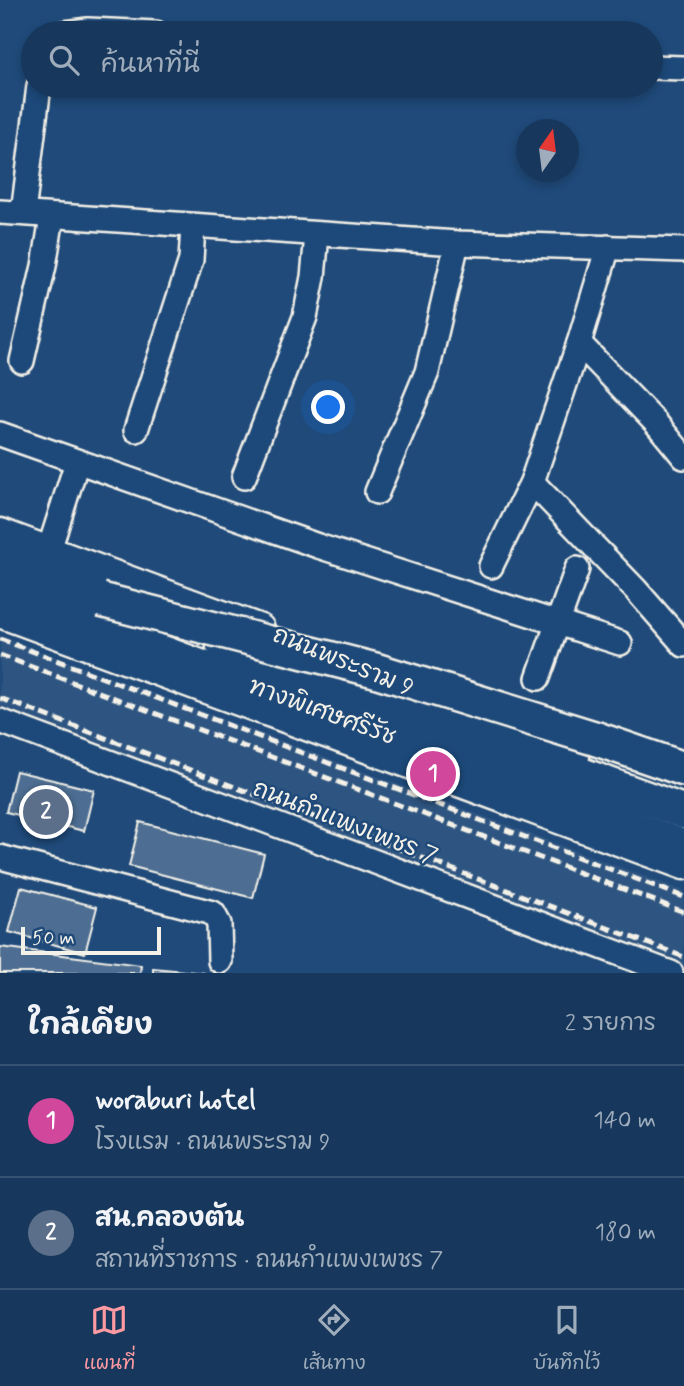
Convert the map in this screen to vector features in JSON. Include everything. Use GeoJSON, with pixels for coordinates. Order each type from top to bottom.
{"type":"FeatureCollection","features":[{"type":"Feature","properties":{"kind":"highway","name":"ทางพิเศษศรีรัช"},"geometry":{"type":"LineString","coordinates":[[0,562],[684,812]]}},
{"type":"Feature","properties":{"kind":"highway","name":"ทางพิเศษศรีรัช"},"geometry":{"type":"LineString","coordinates":[[0,592],[684,847]]}},
{"type":"Feature","properties":{"kind":"highway"},"geometry":{"type":"LineString","coordinates":[[101,600],[375,670],[684,769]]}},
{"type":"Feature","properties":{"kind":"main road","name":"ถนนพระราม 9"},"geometry":{"type":"LineString","coordinates":[[0,533],[216,611],[554,747],[684,796]]}},
{"type":"Feature","properties":{"kind":"main road"},"geometry":{"type":"LineString","coordinates":[[0,613],[684,865]]}},
{"type":"Feature","properties":{"kind":"street"},"geometry":{"type":"LineString","coordinates":[[663,67],[684,68]]}},
{"type":"Feature","properties":{"kind":"street"},"geometry":{"type":"LineString","coordinates":[[36,98],[11,212],[52,217],[457,243],[684,250]]}},
{"type":"Feature","properties":{"kind":"street"},"geometry":{"type":"LineString","coordinates":[[22,361],[42,279],[52,217]]}},
{"type":"Feature","properties":{"kind":"street"},"geometry":{"type":"LineString","coordinates":[[136,430],[191,260],[193,226]]}},
{"type":"Feature","properties":{"kind":"street"},"geometry":{"type":"LineString","coordinates":[[244,477],[304,317],[313,277],[317,234]]}},
{"type":"Feature","properties":{"kind":"street"},"geometry":{"type":"LineString","coordinates":[[377,492],[427,372],[457,243]]}},
{"type":"Feature","properties":{"kind":"street"},"geometry":{"type":"LineString","coordinates":[[491,566],[532,482],[608,247]]}},
{"type":"Feature","properties":{"kind":"street"},"geometry":{"type":"LineString","coordinates":[[579,343],[656,423],[684,457]]}},
{"type":"Feature","properties":{"kind":"street"},"geometry":{"type":"LineString","coordinates":[[0,435],[318,547],[620,643]]}},
{"type":"Feature","properties":{"kind":"street"},"geometry":{"type":"LineString","coordinates":[[49,550],[77,462]]}},
{"type":"Feature","properties":{"kind":"street"},"geometry":{"type":"LineString","coordinates":[[532,482],[636,590],[684,645]]}},
{"type":"Feature","properties":{"kind":"street"},"geometry":{"type":"LineString","coordinates":[[538,678],[576,569]]}},
{"type":"Feature","properties":{"kind":"street","name":"ถนนกำแพงเพชร 7"},"geometry":{"type":"LineString","coordinates":[[1,726],[671,973]]}},
{"type":"Feature","properties":{"kind":"street"},"geometry":{"type":"LineString","coordinates":[[0,857],[213,912],[219,924],[220,961]]}},
{"type":"Feature","properties":{"kind":"shaded area"},"geometry":{"type":"Polygon","coordinates":[[[0,636],[684,891],[684,973],[661,973],[0,724],[0,636]]]}},
{"type":"Feature","properties":{"kind":"building"},"geometry":{"type":"Polygon","coordinates":[[[16,771],[94,790],[84,831],[6,812],[16,771]]]}},
{"type":"Feature","properties":{"kind":"building"},"geometry":{"type":"Polygon","coordinates":[[[140,822],[264,854],[253,898],[129,866],[140,822]]]}},
{"type":"Feature","properties":{"kind":"building"},"geometry":{"type":"Polygon","coordinates":[[[21,887],[97,907],[85,953],[9,932],[21,887]]]}},
{"type":"Feature","properties":{"kind":"building"},"geometry":{"type":"Polygon","coordinates":[[[0,947],[141,965],[140,973],[0,973],[0,947]]]}},
{"type":"Feature","properties":{"kind":"building"},"geometry":{"type":"Polygon","coordinates":[[[153,968],[205,973],[153,973],[153,968]]]}},
{"type":"Feature","properties":{"kind":"railway"},"geometry":{"type":"LineString","coordinates":[[0,639],[684,897]]}},
{"type":"Feature","properties":{"kind":"railway"},"geometry":{"type":"LineString","coordinates":[[0,655],[684,912]]}},
{"type":"Feature","properties":{"kind":"railway"},"geometry":{"type":"LineString","coordinates":[[0,698],[684,957]]}},
{"type":"Feature","properties":{"kind":"place","name":"woraburi hotel"},"geometry":{"type":"Point","coordinates":[433,774]}},
{"type":"Feature","properties":{"kind":"place","name":"สน.คลองตัน"},"geometry":{"type":"Point","coordinates":[46,812]}}]}
